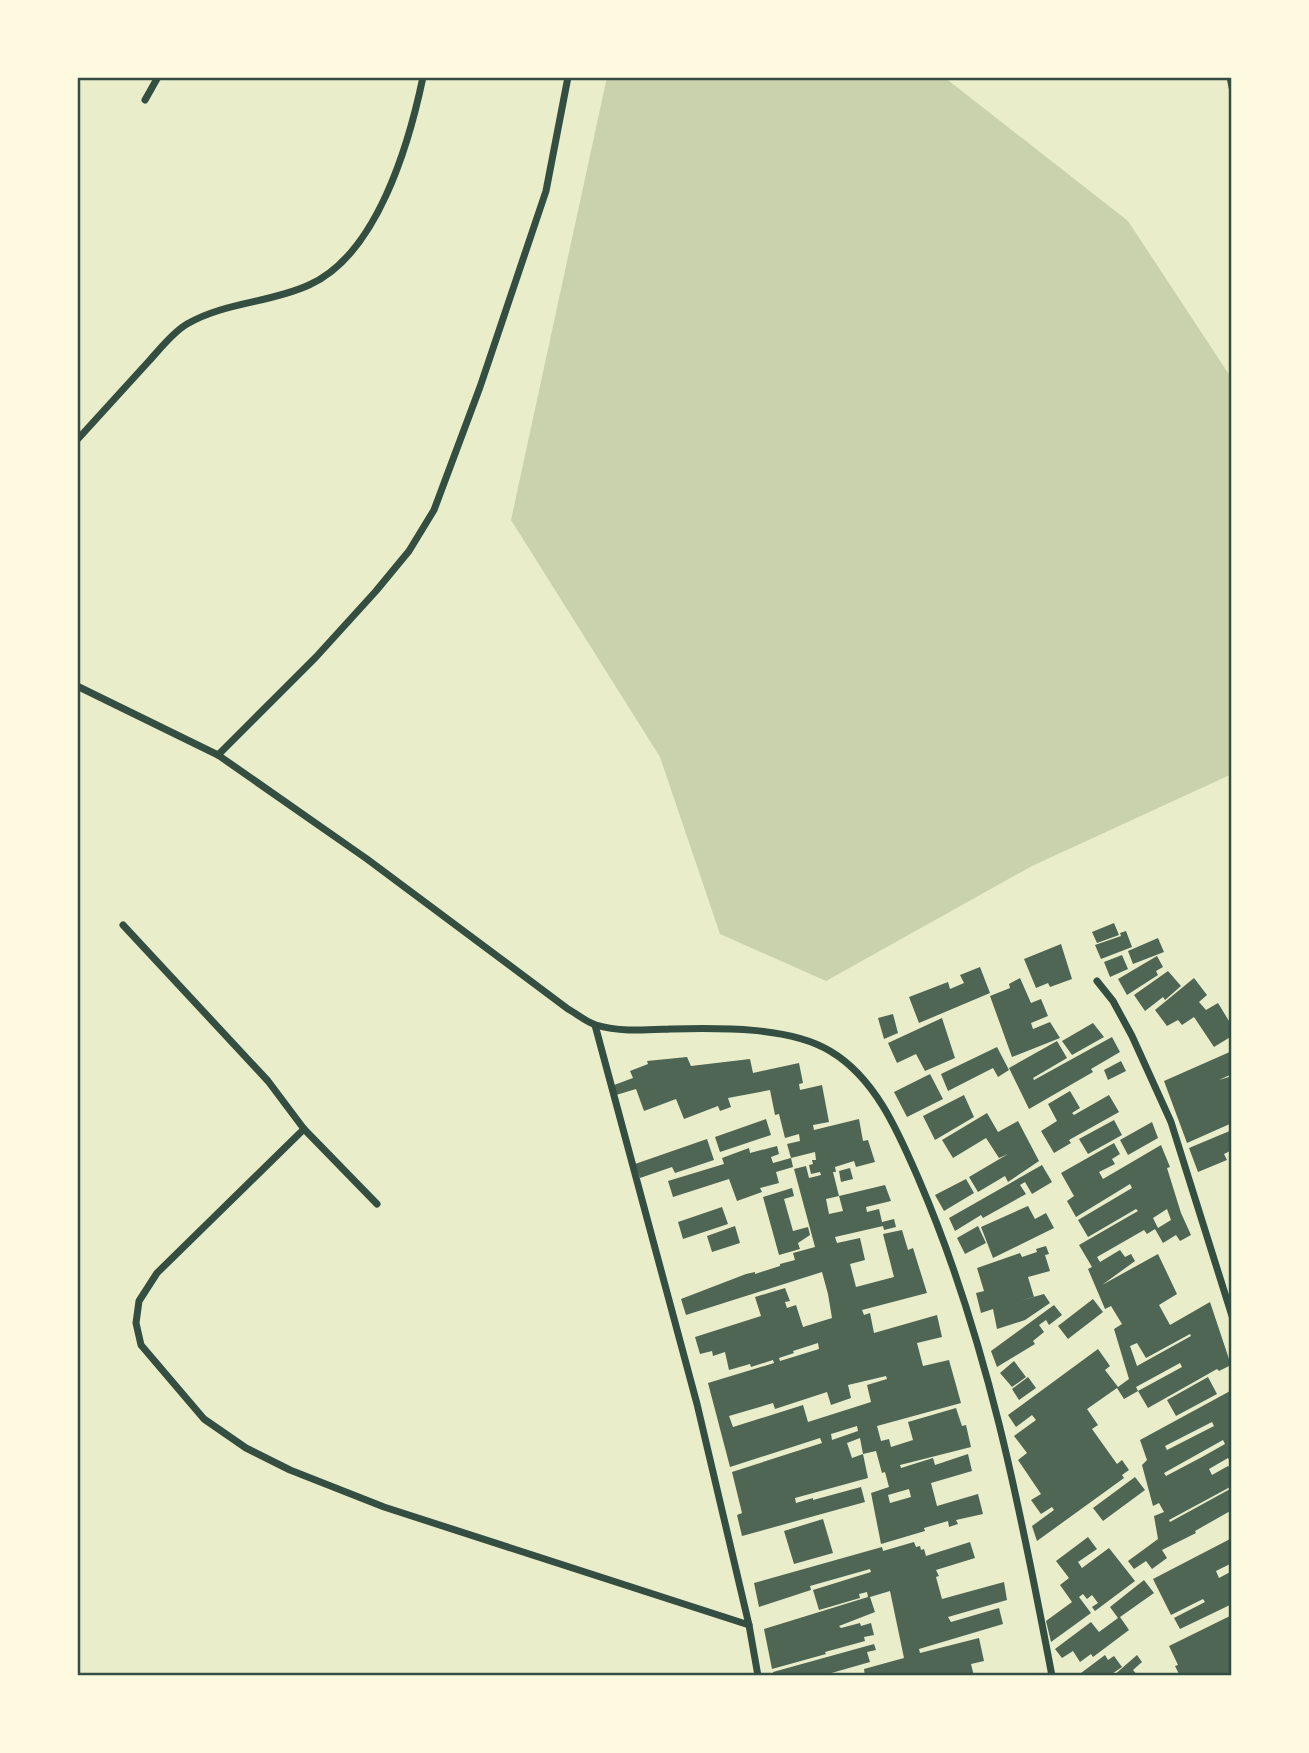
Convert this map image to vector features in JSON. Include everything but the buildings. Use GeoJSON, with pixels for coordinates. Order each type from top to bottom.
{"type":"FeatureCollection","features":[{"type":"Feature","properties":{"kind":"street"},"geometry":{"type":"LineString","coordinates":[[145,100],[158,77]]}},
{"type":"Feature","properties":{"kind":"street"},"geometry":{"type":"LineString","coordinates":[[77,440],[185,325],[215,311],[310,285],[332,272],[352,254],[400,167],[414,122],[423,77]]}},
{"type":"Feature","properties":{"kind":"street"},"geometry":{"type":"LineString","coordinates":[[218,755],[316,657],[376,591],[409,551],[434,510],[480,387],[546,191],[568,77]]}},
{"type":"Feature","properties":{"kind":"street"},"geometry":{"type":"LineString","coordinates":[[1230,77],[1232,87]]}},
{"type":"Feature","properties":{"kind":"street"},"geometry":{"type":"LineString","coordinates":[[77,686],[218,755],[367,859],[568,1009],[595,1025],[629,1030],[706,1028],[792,1035],[830,1051],[854,1069],[897,1131],[935,1219],[966,1302],[1016,1487],[1052,1676]]}},
{"type":"Feature","properties":{"kind":"street"},"geometry":{"type":"LineString","coordinates":[[122,925],[268,1081],[304,1129],[377,1204]]}},
{"type":"Feature","properties":{"kind":"street"},"geometry":{"type":"LineString","coordinates":[[1097,981],[1113,1001],[1132,1037],[1171,1122],[1232,1316]]}},
{"type":"Feature","properties":{"kind":"street"},"geometry":{"type":"LineString","coordinates":[[595,1025],[697,1404],[749,1625],[758,1676]]}},
{"type":"Feature","properties":{"kind":"street"},"geometry":{"type":"LineString","coordinates":[[304,1129],[157,1273],[139,1301],[136,1322],[141,1345],[204,1419],[246,1448],[290,1470],[384,1507],[749,1625]]}},
{"type":"Feature","properties":{"kind":"green space"},"geometry":{"type":"Polygon","coordinates":[[[607,77],[944,77],[1128,221],[1232,379],[1232,774],[1032,866],[826,981],[720,934],[660,757],[511,520],[607,77]]]}}]}
